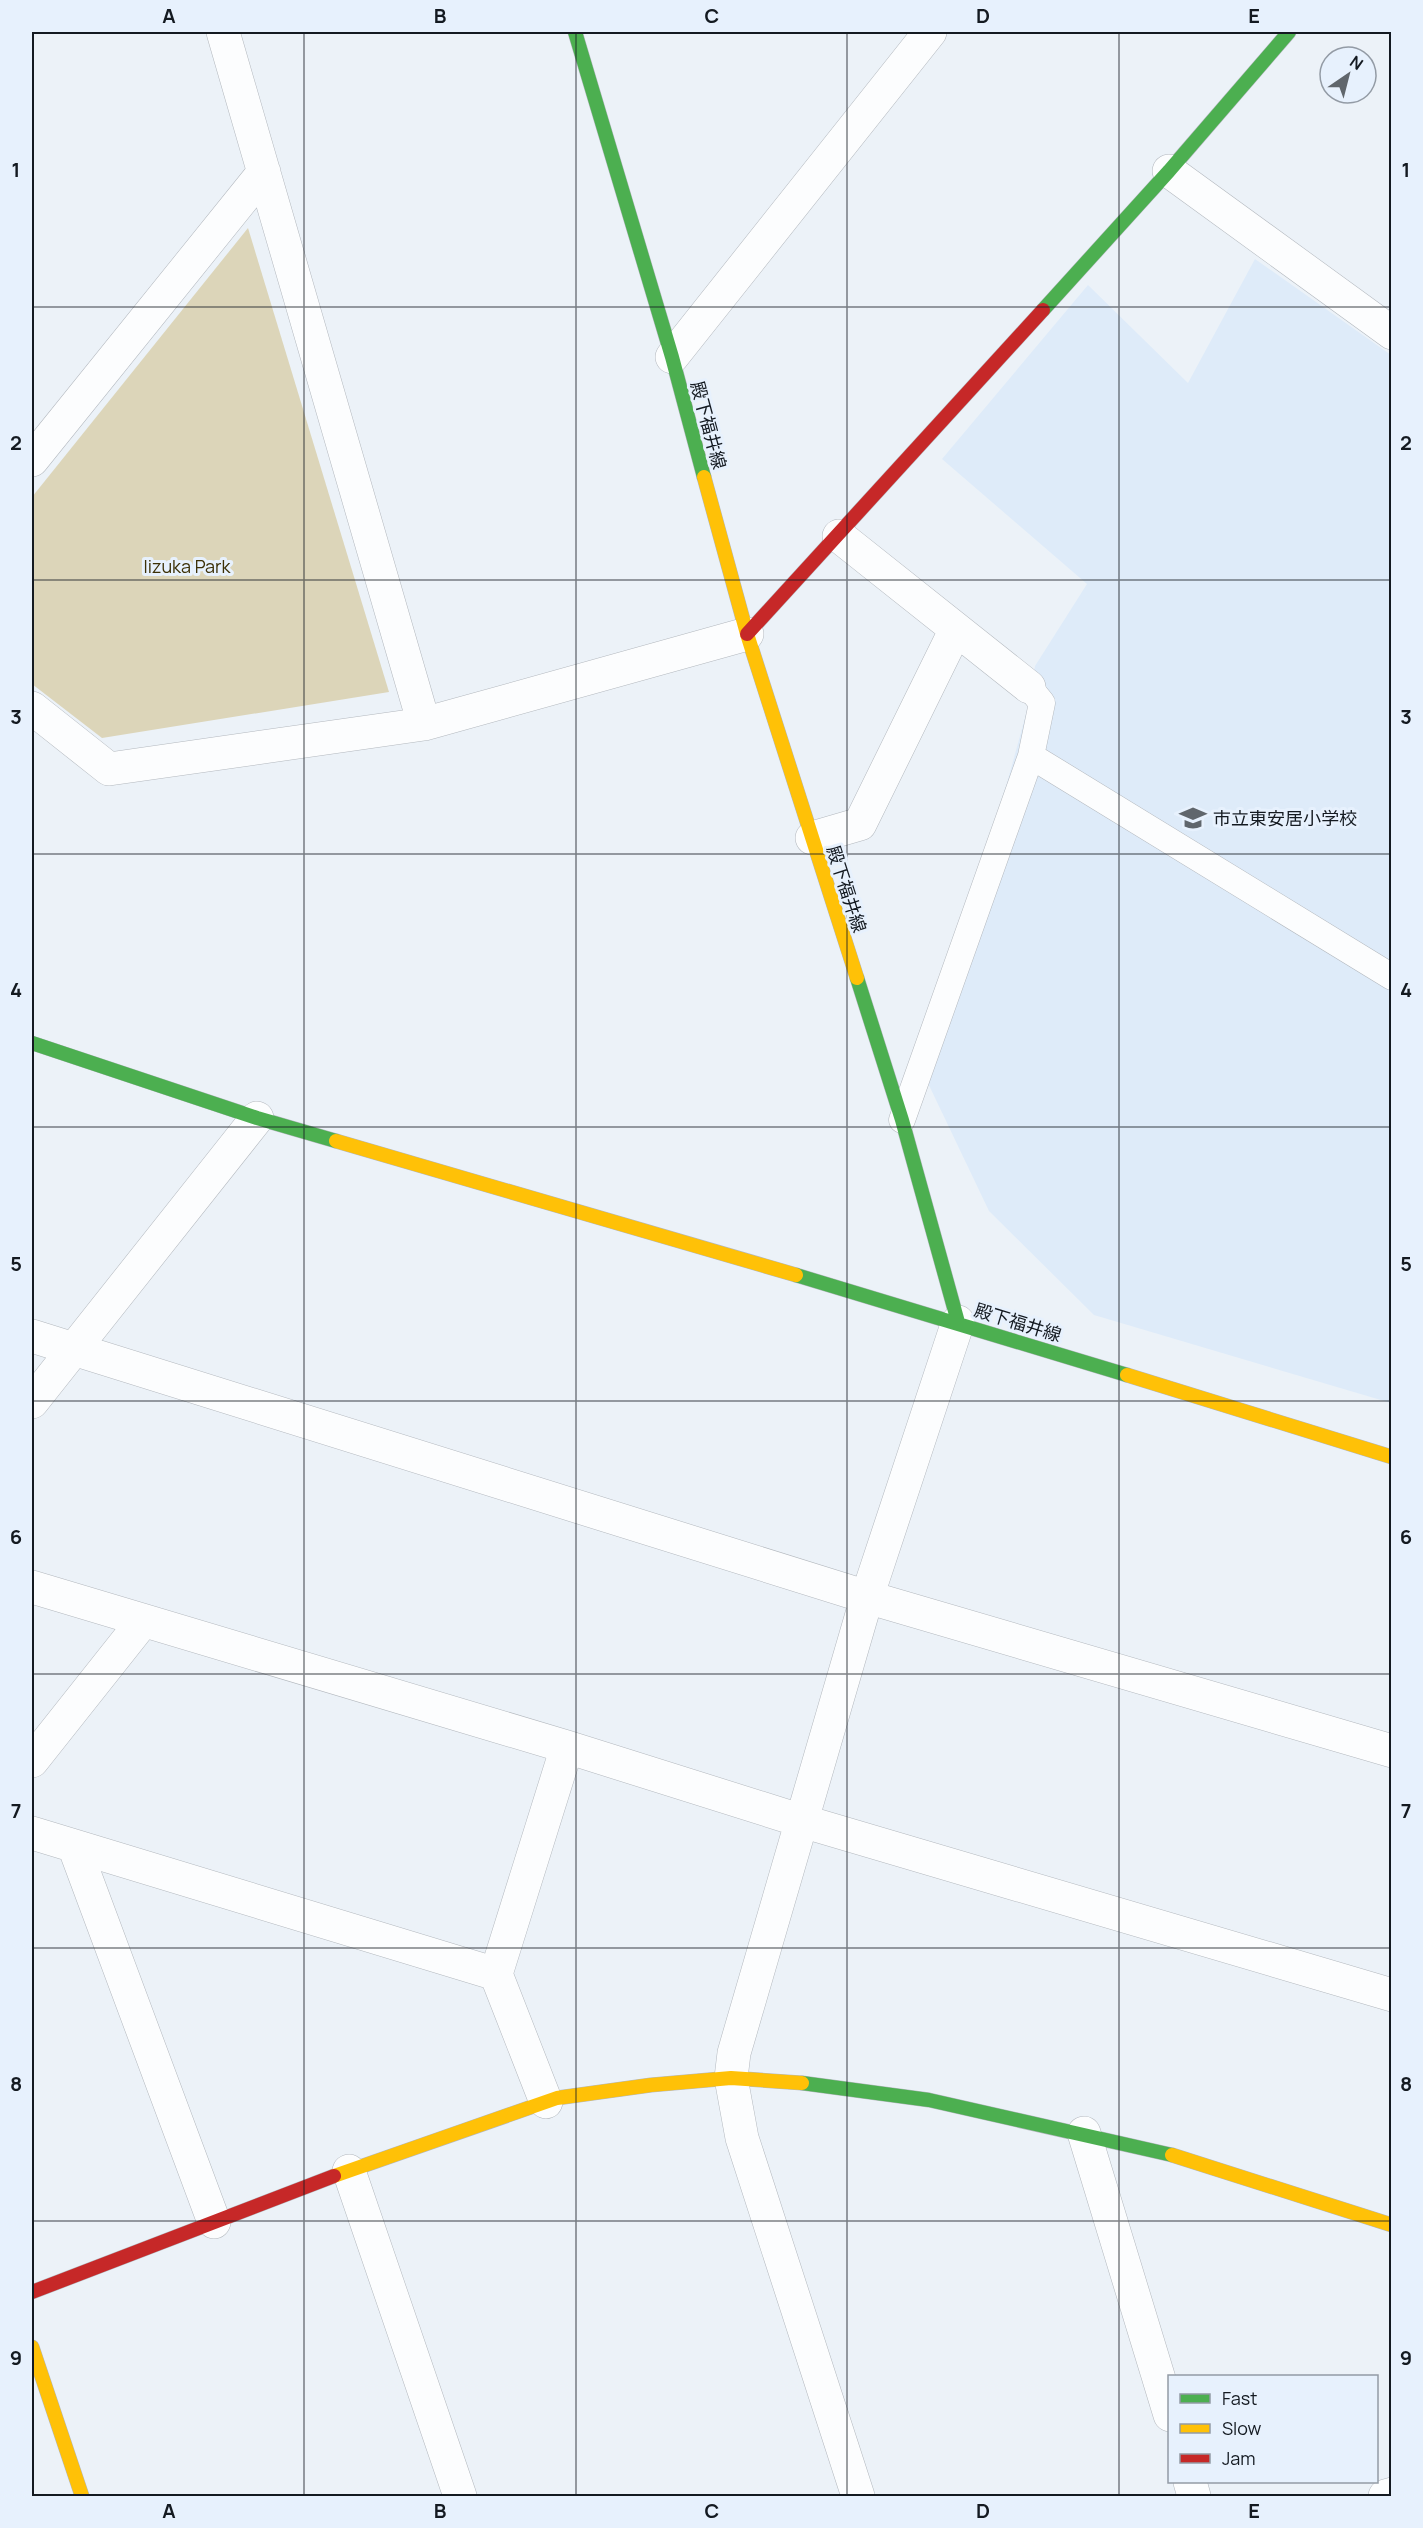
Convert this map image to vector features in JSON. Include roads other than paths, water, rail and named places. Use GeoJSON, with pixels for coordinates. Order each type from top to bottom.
{"type":"FeatureCollection","features":[{"type":"Feature","properties":{"kind":"street"},"geometry":{"type":"LineString","coordinates":[[223,32],[424,724]]}},
{"type":"Feature","properties":{"kind":"street","name":"殿下福井線"},"geometry":{"type":"LineString","coordinates":[[575,32],[672,357],[747,634],[902,1120],[958,1322],[1392,1457]]}},
{"type":"Feature","properties":{"kind":"street"},"geometry":{"type":"LineString","coordinates":[[672,357],[930,32]]}},
{"type":"Feature","properties":{"kind":"street"},"geometry":{"type":"LineString","coordinates":[[32,708],[109,769],[424,724],[747,634],[839,536],[1168,171],[1289,32]]}},
{"type":"Feature","properties":{"kind":"street"},"geometry":{"type":"LineString","coordinates":[[1168,171],[1392,333]]}},
{"type":"Feature","properties":{"kind":"street"},"geometry":{"type":"LineString","coordinates":[[32,460],[264,172]]}},
{"type":"Feature","properties":{"kind":"street"},"geometry":{"type":"LineString","coordinates":[[839,536],[1029,687]]}},
{"type":"Feature","properties":{"kind":"street"},"geometry":{"type":"LineString","coordinates":[[812,838],[860,824],[956,629]]}},
{"type":"Feature","properties":{"kind":"street"},"geometry":{"type":"LineString","coordinates":[[32,1043],[257,1118],[958,1322],[867,1597],[734,2053],[731,2078],[742,2138],[858,2496]]}},
{"type":"Feature","properties":{"kind":"street"},"geometry":{"type":"LineString","coordinates":[[32,1402],[257,1118]]}},
{"type":"Feature","properties":{"kind":"street"},"geometry":{"type":"LineString","coordinates":[[32,1336],[72,1351],[867,1597],[1392,1751]]}},
{"type":"Feature","properties":{"kind":"street"},"geometry":{"type":"LineString","coordinates":[[32,1587],[567,1747],[802,1821],[1392,1995]]}},
{"type":"Feature","properties":{"kind":"street"},"geometry":{"type":"LineString","coordinates":[[32,1761],[143,1621]]}},
{"type":"Feature","properties":{"kind":"street"},"geometry":{"type":"LineString","coordinates":[[546,2102],[496,1974],[567,1747]]}},
{"type":"Feature","properties":{"kind":"street"},"geometry":{"type":"LineString","coordinates":[[32,1833],[496,1974]]}},
{"type":"Feature","properties":{"kind":"street"},"geometry":{"type":"LineString","coordinates":[[74,1846],[214,2222]]}},
{"type":"Feature","properties":{"kind":"street"},"geometry":{"type":"LineString","coordinates":[[32,2292],[349,2171],[471,2126],[546,2102],[651,2085],[731,2078],[824,2084],[929,2100],[1084,2133],[1199,2161],[1392,2225]]}},
{"type":"Feature","properties":{"kind":"street"},"geometry":{"type":"LineString","coordinates":[[1084,2133],[1168,2408]]}},
{"type":"Feature","properties":{"kind":"street"},"geometry":{"type":"LineString","coordinates":[[349,2171],[460,2496]]}},
{"type":"Feature","properties":{"kind":"street"},"geometry":{"type":"LineString","coordinates":[[32,2347],[82,2496]]}},
{"type":"Feature","properties":{"kind":"street"},"geometry":{"type":"LineString","coordinates":[[1385,2496],[1392,2494]]}},
{"type":"Feature","properties":{"kind":"lane"},"geometry":{"type":"LineString","coordinates":[[902,1120],[1030,756],[1042,703],[1029,687]]}},
{"type":"Feature","properties":{"kind":"lane"},"geometry":{"type":"LineString","coordinates":[[1030,756],[1392,977]]}},
{"type":"Feature","properties":{"kind":"place","name":"市立東安居小学校"},"geometry":{"type":"Point","coordinates":[1193,818]}},
{"type":"Feature","properties":{"kind":"park label","name":"Iizuka Park"},"geometry":{"type":"Point","coordinates":[187,566]}}]}
